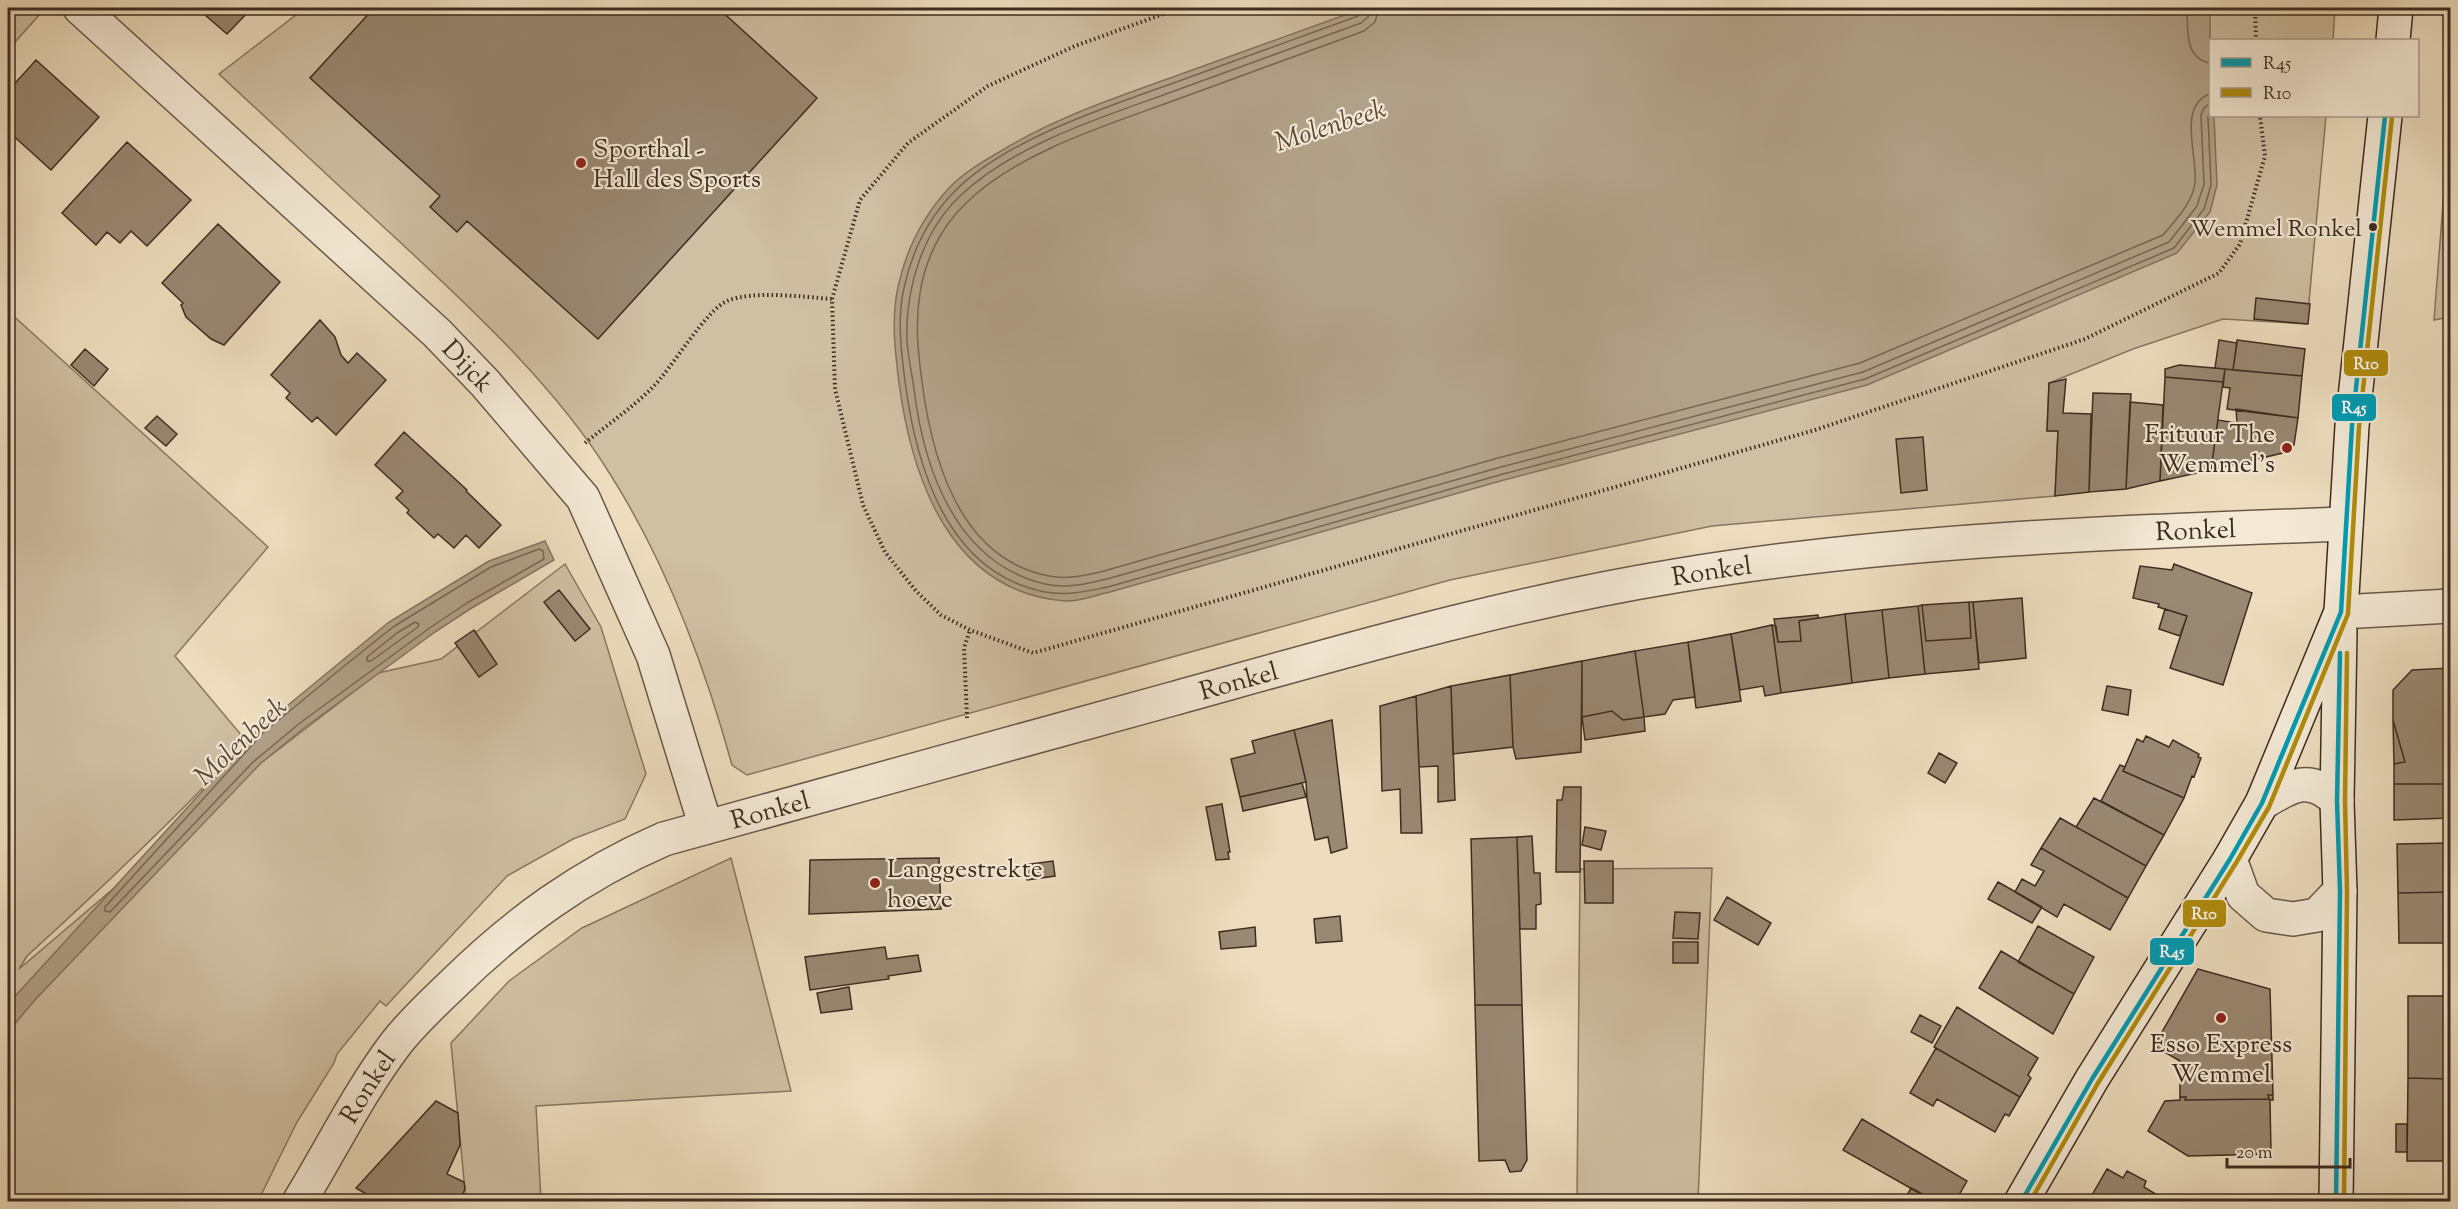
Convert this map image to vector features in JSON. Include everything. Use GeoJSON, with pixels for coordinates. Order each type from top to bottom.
{"type":"FeatureCollection","features":[{"type":"Feature","properties":{"kind":"street","name":"Dijck"},"geometry":{"type":"LineString","coordinates":[[80,8],[438,333],[485,383],[583,498],[653,655],[706,827]]}},
{"type":"Feature","properties":{"kind":"street"},"geometry":{"type":"LineString","coordinates":[[2393,39],[2396,8]]}},
{"type":"Feature","properties":{"kind":"street"},"geometry":{"type":"LineString","coordinates":[[2336,1202],[2340,891],[2337,801],[2341,612],[2352,426],[2385,117]]}},
{"type":"Feature","properties":{"kind":"street","name":"Ronkel"},"geometry":{"type":"LineString","coordinates":[[299,1202],[361,1094],[399,1040],[493,945],[549,902],[624,856],[664,839],[1348,649],[1486,614],[1674,576],[1803,557],[1952,543],[2346,524]]}},
{"type":"Feature","properties":{"kind":"street"},"geometry":{"type":"LineString","coordinates":[[2341,612],[2451,606]]}},
{"type":"Feature","properties":{"kind":"street"},"geometry":{"type":"LineString","coordinates":[[2021,1202],[2092,1078],[2230,860],[2262,803],[2341,612]]}},
{"type":"Feature","properties":{"kind":"street"},"geometry":{"type":"LineString","coordinates":[[2262,803],[2285,789],[2301,784],[2316,785],[2325,789],[2337,801]]}},
{"type":"Feature","properties":{"kind":"street"},"geometry":{"type":"LineString","coordinates":[[2230,860],[2243,895],[2266,915],[2293,919],[2317,915],[2340,891]]}},
{"type":"Feature","properties":{"kind":"path"},"geometry":{"type":"LineString","coordinates":[[1180,8],[1074,46],[988,86],[908,143],[860,200],[832,300],[835,389],[864,505],[885,552],[916,591],[941,615],[970,630],[1033,653],[1815,430],[2085,339],[2218,273],[2240,244],[2265,156],[2260,117]]}},
{"type":"Feature","properties":{"kind":"path"},"geometry":{"type":"LineString","coordinates":[[2255,8],[2256,39]]}},
{"type":"Feature","properties":{"kind":"path"},"geometry":{"type":"LineString","coordinates":[[556,467],[651,389],[712,313],[727,301],[760,295],[832,300]]}},
{"type":"Feature","properties":{"kind":"path"},"geometry":{"type":"LineString","coordinates":[[969,756],[964,648],[970,630]]}},
{"type":"Feature","properties":{"kind":"shaded area"},"geometry":{"type":"Polygon","coordinates":[[[8,8],[32,8],[40,14],[8,50],[8,8]]]}},
{"type":"Feature","properties":{"kind":"shaded area"},"geometry":{"type":"Polygon","coordinates":[[[305,8],[2335,8],[2333,39],[2209,39],[2209,117],[2326,117],[2307,324],[2223,319],[2133,349],[2049,383],[2047,431],[2058,431],[2055,496],[1712,526],[1450,580],[747,775],[732,765],[696,652],[649,543],[589,442],[540,381],[485,323],[219,74],[305,8]]]}},
{"type":"Feature","properties":{"kind":"shaded area"},"geometry":{"type":"Polygon","coordinates":[[[2450,114],[2450,317],[2434,320],[2450,114]]]}},
{"type":"Feature","properties":{"kind":"shaded area"},"geometry":{"type":"Polygon","coordinates":[[[8,311],[268,547],[175,656],[247,742],[139,851],[27,956],[19,969],[261,763],[378,673],[441,659],[565,564],[601,627],[646,774],[625,819],[573,839],[507,876],[386,1006],[380,1001],[337,1054],[334,1063],[297,1122],[258,1201],[8,1201],[8,311]]]}},
{"type":"Feature","properties":{"kind":"shaded area"},"geometry":{"type":"Polygon","coordinates":[[[731,858],[791,1091],[536,1106],[541,1201],[466,1201],[451,1043],[509,981],[582,928],[731,858]]]}},
{"type":"Feature","properties":{"kind":"shaded area"},"geometry":{"type":"Polygon","coordinates":[[[1712,868],[1698,1201],[1577,1202],[1580,869],[1712,868]]]}},
{"type":"Feature","properties":{"kind":"water","name":"Molenbeek"},"geometry":{"type":"Polygon","coordinates":[[[1364,8],[2210,8],[2209,117],[2214,117],[2217,185],[2210,212],[2177,253],[1867,385],[1504,480],[1110,592],[1065,601],[1026,593],[993,577],[966,554],[944,525],[927,492],[914,457],[905,420],[895,347],[896,299],[901,273],[916,235],[930,211],[954,183],[1021,139],[1107,101],[1364,8]]]}},
{"type":"Feature","properties":{"kind":"water"},"geometry":{"type":"Polygon","coordinates":[[[545,541],[554,560],[435,632],[304,728],[261,763],[34,1001],[8,1032],[8,1004],[259,729],[389,622],[489,561],[545,541]]]}},
{"type":"Feature","properties":{"kind":"building"},"geometry":{"type":"Polygon","coordinates":[[[197,8],[252,8],[227,34],[197,8]]]}},
{"type":"Feature","properties":{"kind":"building","name":"Sporthal - Hall des Sports"},"geometry":{"type":"Polygon","coordinates":[[[374,8],[718,8],[817,98],[598,339],[467,221],[457,232],[430,207],[440,196],[310,78],[374,8]]]}},
{"type":"Feature","properties":{"kind":"building"},"geometry":{"type":"Polygon","coordinates":[[[36,60],[99,117],[51,170],[8,131],[8,91],[36,60]]]}},
{"type":"Feature","properties":{"kind":"building"},"geometry":{"type":"Polygon","coordinates":[[[127,142],[191,200],[147,246],[131,231],[120,243],[107,232],[96,245],[62,213],[127,142]]]}},
{"type":"Feature","properties":{"kind":"building"},"geometry":{"type":"Polygon","coordinates":[[[218,224],[280,282],[224,345],[211,339],[186,317],[181,305],[183,303],[162,283],[218,224]]]}},
{"type":"Feature","properties":{"kind":"building"},"geometry":{"type":"Polygon","coordinates":[[[2256,298],[2310,304],[2308,324],[2254,319],[2256,298]]]}},
{"type":"Feature","properties":{"kind":"building"},"geometry":{"type":"Polygon","coordinates":[[[320,320],[335,337],[341,355],[348,363],[357,353],[386,380],[336,435],[317,417],[312,422],[286,398],[290,393],[271,375],[320,320]]]}},
{"type":"Feature","properties":{"kind":"building"},"geometry":{"type":"Polygon","coordinates":[[[2219,340],[2237,343],[2233,370],[2215,368],[2219,340]]]}},
{"type":"Feature","properties":{"kind":"building"},"geometry":{"type":"Polygon","coordinates":[[[2237,340],[2305,349],[2302,376],[2233,370],[2237,340]]]}},
{"type":"Feature","properties":{"kind":"building"},"geometry":{"type":"Polygon","coordinates":[[[85,349],[108,369],[94,386],[71,365],[85,349]]]}},
{"type":"Feature","properties":{"kind":"building"},"geometry":{"type":"Polygon","coordinates":[[[2179,365],[2225,369],[2223,382],[2165,377],[2165,369],[2179,365]]]}},
{"type":"Feature","properties":{"kind":"building"},"geometry":{"type":"Polygon","coordinates":[[[2225,369],[2302,376],[2298,418],[2227,409],[2230,388],[2223,387],[2225,369]]]}},
{"type":"Feature","properties":{"kind":"building"},"geometry":{"type":"Polygon","coordinates":[[[2165,377],[2223,382],[2211,470],[2160,481],[2165,377]]]}},
{"type":"Feature","properties":{"kind":"building"},"geometry":{"type":"Polygon","coordinates":[[[2066,379],[2063,413],[2091,414],[2089,492],[2055,496],[2058,431],[2047,431],[2049,383],[2066,379]]]}},
{"type":"Feature","properties":{"kind":"building"},"geometry":{"type":"Polygon","coordinates":[[[2093,393],[2131,394],[2126,489],[2089,492],[2093,393]]]}},
{"type":"Feature","properties":{"kind":"building"},"geometry":{"type":"Polygon","coordinates":[[[2130,402],[2163,405],[2160,481],[2126,489],[2130,402]]]}},
{"type":"Feature","properties":{"kind":"building"},"geometry":{"type":"Polygon","coordinates":[[[2236,409],[2298,418],[2294,445],[2287,452],[2211,470],[2218,420],[2237,423],[2236,409]]]}},
{"type":"Feature","properties":{"kind":"building"},"geometry":{"type":"Polygon","coordinates":[[[157,416],[177,434],[166,446],[145,428],[157,416]]]}},
{"type":"Feature","properties":{"kind":"building"},"geometry":{"type":"Polygon","coordinates":[[[404,432],[501,525],[479,548],[466,535],[454,548],[438,534],[434,538],[407,513],[409,510],[396,498],[403,491],[375,465],[404,432]]]}},
{"type":"Feature","properties":{"kind":"building"},"geometry":{"type":"Polygon","coordinates":[[[1923,437],[1927,490],[1901,493],[1896,439],[1923,437]]]}},
{"type":"Feature","properties":{"kind":"building"},"geometry":{"type":"Polygon","coordinates":[[[2174,564],[2252,593],[2223,685],[2170,668],[2187,616],[2158,607],[2159,604],[2133,598],[2140,566],[2172,570],[2174,564]]]}},
{"type":"Feature","properties":{"kind":"building"},"geometry":{"type":"Polygon","coordinates":[[[559,590],[590,629],[575,641],[544,602],[559,590]]]}},
{"type":"Feature","properties":{"kind":"building"},"geometry":{"type":"Polygon","coordinates":[[[2022,598],[2026,658],[1979,663],[1973,602],[2022,598]]]}},
{"type":"Feature","properties":{"kind":"building"},"geometry":{"type":"Polygon","coordinates":[[[1969,602],[1973,602],[1979,669],[1925,674],[1918,606],[1922,605],[1926,641],[1971,638],[1969,602]]]}},
{"type":"Feature","properties":{"kind":"building"},"geometry":{"type":"Polygon","coordinates":[[[1969,602],[1971,638],[1926,641],[1922,605],[1969,602]]]}},
{"type":"Feature","properties":{"kind":"building"},"geometry":{"type":"Polygon","coordinates":[[[1918,606],[1925,674],[1889,678],[1882,610],[1918,606]]]}},
{"type":"Feature","properties":{"kind":"building"},"geometry":{"type":"Polygon","coordinates":[[[2165,609],[2187,616],[2180,636],[2159,629],[2165,609]]]}},
{"type":"Feature","properties":{"kind":"building"},"geometry":{"type":"Polygon","coordinates":[[[1882,610],[1889,678],[1852,683],[1845,614],[1882,610]]]}},
{"type":"Feature","properties":{"kind":"building"},"geometry":{"type":"Polygon","coordinates":[[[1845,614],[1852,683],[1781,693],[1772,625],[1776,626],[1778,642],[1801,641],[1799,621],[1845,614]]]}},
{"type":"Feature","properties":{"kind":"building"},"geometry":{"type":"Polygon","coordinates":[[[1818,615],[1818,618],[1799,621],[1801,641],[1778,642],[1774,619],[1818,615]]]}},
{"type":"Feature","properties":{"kind":"building"},"geometry":{"type":"Polygon","coordinates":[[[1772,625],[1781,693],[1765,696],[1763,686],[1740,690],[1731,634],[1772,625]]]}},
{"type":"Feature","properties":{"kind":"building"},"geometry":{"type":"Polygon","coordinates":[[[474,630],[497,664],[479,677],[455,643],[474,630]]]}},
{"type":"Feature","properties":{"kind":"building"},"geometry":{"type":"Polygon","coordinates":[[[1731,634],[1741,701],[1696,708],[1688,642],[1731,634]]]}},
{"type":"Feature","properties":{"kind":"building"},"geometry":{"type":"Polygon","coordinates":[[[1688,642],[1695,697],[1673,700],[1665,714],[1644,717],[1635,651],[1688,642]]]}},
{"type":"Feature","properties":{"kind":"building"},"geometry":{"type":"Polygon","coordinates":[[[1635,651],[1644,717],[1623,720],[1612,711],[1582,717],[1582,661],[1635,651]]]}},
{"type":"Feature","properties":{"kind":"building"},"geometry":{"type":"Polygon","coordinates":[[[1582,661],[1581,752],[1516,759],[1513,747],[1510,675],[1582,661]]]}},
{"type":"Feature","properties":{"kind":"building"},"geometry":{"type":"Polygon","coordinates":[[[2450,668],[2450,784],[2394,784],[2394,764],[2405,762],[2393,720],[2393,690],[2412,670],[2450,668]]]}},
{"type":"Feature","properties":{"kind":"building"},"geometry":{"type":"Polygon","coordinates":[[[1510,675],[1513,747],[1453,754],[1451,686],[1510,675]]]}},
{"type":"Feature","properties":{"kind":"building"},"geometry":{"type":"Polygon","coordinates":[[[1451,686],[1455,800],[1438,802],[1438,766],[1419,767],[1416,696],[1451,686]]]}},
{"type":"Feature","properties":{"kind":"building"},"geometry":{"type":"Polygon","coordinates":[[[2107,686],[2131,690],[2128,715],[2102,710],[2107,686]]]}},
{"type":"Feature","properties":{"kind":"building"},"geometry":{"type":"Polygon","coordinates":[[[1416,696],[1422,833],[1401,833],[1400,789],[1382,791],[1380,706],[1416,696]]]}},
{"type":"Feature","properties":{"kind":"building"},"geometry":{"type":"Polygon","coordinates":[[[1612,711],[1623,720],[1644,717],[1645,731],[1585,740],[1582,717],[1612,711]]]}},
{"type":"Feature","properties":{"kind":"building"},"geometry":{"type":"Polygon","coordinates":[[[1332,720],[1347,848],[1331,853],[1328,837],[1315,840],[1306,782],[1294,730],[1332,720]]]}},
{"type":"Feature","properties":{"kind":"building"},"geometry":{"type":"Polygon","coordinates":[[[2393,720],[2405,762],[2394,764],[2393,720]]]}},
{"type":"Feature","properties":{"kind":"building"},"geometry":{"type":"Polygon","coordinates":[[[1294,730],[1306,782],[1240,797],[1231,759],[1255,753],[1252,741],[1294,730]]]}},
{"type":"Feature","properties":{"kind":"building"},"geometry":{"type":"Polygon","coordinates":[[[2146,736],[2169,747],[2173,740],[2199,754],[2198,757],[2201,758],[2184,798],[2123,771],[2137,739],[2143,742],[2146,736]]]}},
{"type":"Feature","properties":{"kind":"building"},"geometry":{"type":"Polygon","coordinates":[[[1939,753],[1957,763],[1945,783],[1928,773],[1939,753]]]}},
{"type":"Feature","properties":{"kind":"building"},"geometry":{"type":"Polygon","coordinates":[[[2120,765],[2125,767],[2123,771],[2184,798],[2164,835],[2101,801],[2120,765]]]}},
{"type":"Feature","properties":{"kind":"building"},"geometry":{"type":"Polygon","coordinates":[[[1302,783],[1306,797],[1243,811],[1240,797],[1302,783]]]}},
{"type":"Feature","properties":{"kind":"building"},"geometry":{"type":"Polygon","coordinates":[[[2394,784],[2450,784],[2450,818],[2394,820],[2394,784]]]}},
{"type":"Feature","properties":{"kind":"building"},"geometry":{"type":"Polygon","coordinates":[[[1564,787],[1581,787],[1580,872],[1556,872],[1557,800],[1562,800],[1564,787]]]}},
{"type":"Feature","properties":{"kind":"building"},"geometry":{"type":"Polygon","coordinates":[[[2094,798],[2164,835],[2146,866],[2076,827],[2094,798]]]}},
{"type":"Feature","properties":{"kind":"building"},"geometry":{"type":"Polygon","coordinates":[[[1222,804],[1230,852],[1228,852],[1229,859],[1216,860],[1206,807],[1222,804]]]}},
{"type":"Feature","properties":{"kind":"building"},"geometry":{"type":"Polygon","coordinates":[[[2060,818],[2146,866],[2128,898],[2041,848],[2060,818]]]}},
{"type":"Feature","properties":{"kind":"building"},"geometry":{"type":"Polygon","coordinates":[[[1585,827],[1606,831],[1601,850],[1582,845],[1585,827]]]}},
{"type":"Feature","properties":{"kind":"building"},"geometry":{"type":"Polygon","coordinates":[[[1532,836],[1534,873],[1540,873],[1541,904],[1536,905],[1536,929],[1520,929],[1517,837],[1532,836]]]}},
{"type":"Feature","properties":{"kind":"building"},"geometry":{"type":"Polygon","coordinates":[[[1517,837],[1522,1005],[1475,1005],[1471,839],[1517,837]]]}},
{"type":"Feature","properties":{"kind":"building"},"geometry":{"type":"Polygon","coordinates":[[[2450,843],[2450,892],[2398,893],[2397,844],[2450,843]]]}},
{"type":"Feature","properties":{"kind":"building"},"geometry":{"type":"Polygon","coordinates":[[[2041,848],[2128,898],[2110,930],[2064,904],[2057,917],[2015,892],[2022,879],[2035,886],[2044,871],[2031,865],[2041,848]]]}},
{"type":"Feature","properties":{"kind":"building","name":"Langgestrekte hoeve"},"geometry":{"type":"Polygon","coordinates":[[[939,858],[941,909],[809,914],[810,860],[939,858]]]}},
{"type":"Feature","properties":{"kind":"building"},"geometry":{"type":"Polygon","coordinates":[[[1053,861],[1055,876],[1027,880],[1024,865],[1053,861]]]}},
{"type":"Feature","properties":{"kind":"building"},"geometry":{"type":"Polygon","coordinates":[[[1584,861],[1613,861],[1613,903],[1585,903],[1584,861]]]}},
{"type":"Feature","properties":{"kind":"building"},"geometry":{"type":"Polygon","coordinates":[[[1998,882],[2042,907],[2032,923],[1988,899],[1998,882]]]}},
{"type":"Feature","properties":{"kind":"building"},"geometry":{"type":"Polygon","coordinates":[[[2450,892],[2450,943],[2399,943],[2398,893],[2450,892]]]}},
{"type":"Feature","properties":{"kind":"building"},"geometry":{"type":"Polygon","coordinates":[[[1727,897],[1771,923],[1758,945],[1714,920],[1727,897]]]}},
{"type":"Feature","properties":{"kind":"building"},"geometry":{"type":"Polygon","coordinates":[[[1675,912],[1700,913],[1698,939],[1673,938],[1675,912]]]}},
{"type":"Feature","properties":{"kind":"building"},"geometry":{"type":"Polygon","coordinates":[[[1340,916],[1342,941],[1316,943],[1314,919],[1340,916]]]}},
{"type":"Feature","properties":{"kind":"building"},"geometry":{"type":"Polygon","coordinates":[[[2038,926],[2094,957],[2074,994],[2018,962],[2038,926]]]}},
{"type":"Feature","properties":{"kind":"building"},"geometry":{"type":"Polygon","coordinates":[[[1255,927],[1256,946],[1221,949],[1219,932],[1255,927]]]}},
{"type":"Feature","properties":{"kind":"building"},"geometry":{"type":"Polygon","coordinates":[[[1673,942],[1698,942],[1698,963],[1673,963],[1673,942]]]}},
{"type":"Feature","properties":{"kind":"building"},"geometry":{"type":"Polygon","coordinates":[[[885,947],[887,959],[918,955],[921,971],[888,976],[889,979],[810,990],[805,957],[885,947]]]}},
{"type":"Feature","properties":{"kind":"building"},"geometry":{"type":"Polygon","coordinates":[[[2001,951],[2074,994],[2053,1034],[1979,988],[2001,951]]]}},
{"type":"Feature","properties":{"kind":"building","name":"Esso Express Wemmel"},"geometry":{"type":"Polygon","coordinates":[[[2198,969],[2270,989],[2273,1095],[2268,1095],[2269,1099],[2185,1100],[2186,1097],[2180,1097],[2180,1061],[2154,1046],[2198,969]]]}},
{"type":"Feature","properties":{"kind":"building"},"geometry":{"type":"Polygon","coordinates":[[[849,987],[852,1009],[821,1013],[817,993],[849,987]]]}},
{"type":"Feature","properties":{"kind":"building"},"geometry":{"type":"Polygon","coordinates":[[[2408,996],[2450,996],[2450,1079],[2408,1078],[2408,996]]]}},
{"type":"Feature","properties":{"kind":"building"},"geometry":{"type":"Polygon","coordinates":[[[1475,1005],[1522,1005],[1527,1160],[1521,1171],[1510,1172],[1505,1160],[1479,1161],[1475,1005]]]}},
{"type":"Feature","properties":{"kind":"building"},"geometry":{"type":"Polygon","coordinates":[[[1957,1007],[2038,1058],[2028,1075],[2031,1078],[2020,1097],[1934,1047],[1957,1007]]]}},
{"type":"Feature","properties":{"kind":"building"},"geometry":{"type":"Polygon","coordinates":[[[1920,1015],[1941,1026],[1932,1043],[1911,1032],[1920,1015]]]}},
{"type":"Feature","properties":{"kind":"building"},"geometry":{"type":"Polygon","coordinates":[[[1936,1048],[2020,1097],[2009,1116],[2005,1114],[1995,1132],[1937,1099],[1933,1106],[1910,1093],[1936,1048]]]}},
{"type":"Feature","properties":{"kind":"building"},"geometry":{"type":"Polygon","coordinates":[[[2408,1078],[2450,1079],[2450,1161],[2407,1161],[2408,1078]]]}},
{"type":"Feature","properties":{"kind":"building"},"geometry":{"type":"Polygon","coordinates":[[[2268,1095],[2273,1095],[2273,1100],[2270,1100],[2271,1154],[2188,1156],[2148,1131],[2165,1101],[2180,1100],[2180,1097],[2186,1097],[2185,1100],[2269,1099],[2268,1095]]]}},
{"type":"Feature","properties":{"kind":"building"},"geometry":{"type":"Polygon","coordinates":[[[436,1101],[458,1113],[460,1145],[447,1174],[464,1182],[465,1189],[459,1202],[380,1202],[356,1188],[436,1101]]]}},
{"type":"Feature","properties":{"kind":"building"},"geometry":{"type":"Polygon","coordinates":[[[1862,1119],[1967,1181],[1955,1202],[1935,1202],[1843,1150],[1862,1119]]]}},
{"type":"Feature","properties":{"kind":"building"},"geometry":{"type":"Polygon","coordinates":[[[2396,1124],[2407,1124],[2407,1152],[2396,1152],[2396,1124]]]}},
{"type":"Feature","properties":{"kind":"building"},"geometry":{"type":"Polygon","coordinates":[[[2107,1169],[2123,1178],[2127,1171],[2146,1181],[2144,1187],[2162,1198],[2160,1202],[2088,1202],[2107,1169]]]}},
{"type":"Feature","properties":{"kind":"building"},"geometry":{"type":"Polygon","coordinates":[[[1911,1188],[1928,1197],[1925,1202],[1909,1202],[1905,1199],[1911,1188]]]}},
{"type":"Feature","properties":{"kind":"transit line","name":"R45"},"geometry":{"type":"LineString","coordinates":[[2021,1202],[2092,1079],[2230,859],[2262,803],[2341,612],[2352,426],[2385,117]]}},
{"type":"Feature","properties":{"kind":"transit line","name":"R10"},"geometry":{"type":"LineString","coordinates":[[2030,1202],[2098,1083],[2269,807],[2348,614],[2359,427],[2392,117]]}},
{"type":"Feature","properties":{"kind":"transit line","name":"R45"},"geometry":{"type":"LineString","coordinates":[[2336,1202],[2340,891],[2337,801],[2340,653]]}},
{"type":"Feature","properties":{"kind":"transit line","name":"R10"},"geometry":{"type":"LineString","coordinates":[[2344,1202],[2347,653]]}},
{"type":"Feature","properties":{"kind":"place","name":"Sporthal - Hall des Sports"},"geometry":{"type":"Point","coordinates":[581,163]}},
{"type":"Feature","properties":{"kind":"place","name":"Wemmel Ronkel"},"geometry":{"type":"Point","coordinates":[2373,227]}},
{"type":"Feature","properties":{"kind":"place","name":"Frituur The Wemmel's"},"geometry":{"type":"Point","coordinates":[2287,448]}},
{"type":"Feature","properties":{"kind":"place","name":"Langgestrekte hoeve"},"geometry":{"type":"Point","coordinates":[875,883]}},
{"type":"Feature","properties":{"kind":"place","name":"Esso Express Wemmel"},"geometry":{"type":"Point","coordinates":[2221,1018]}}]}
